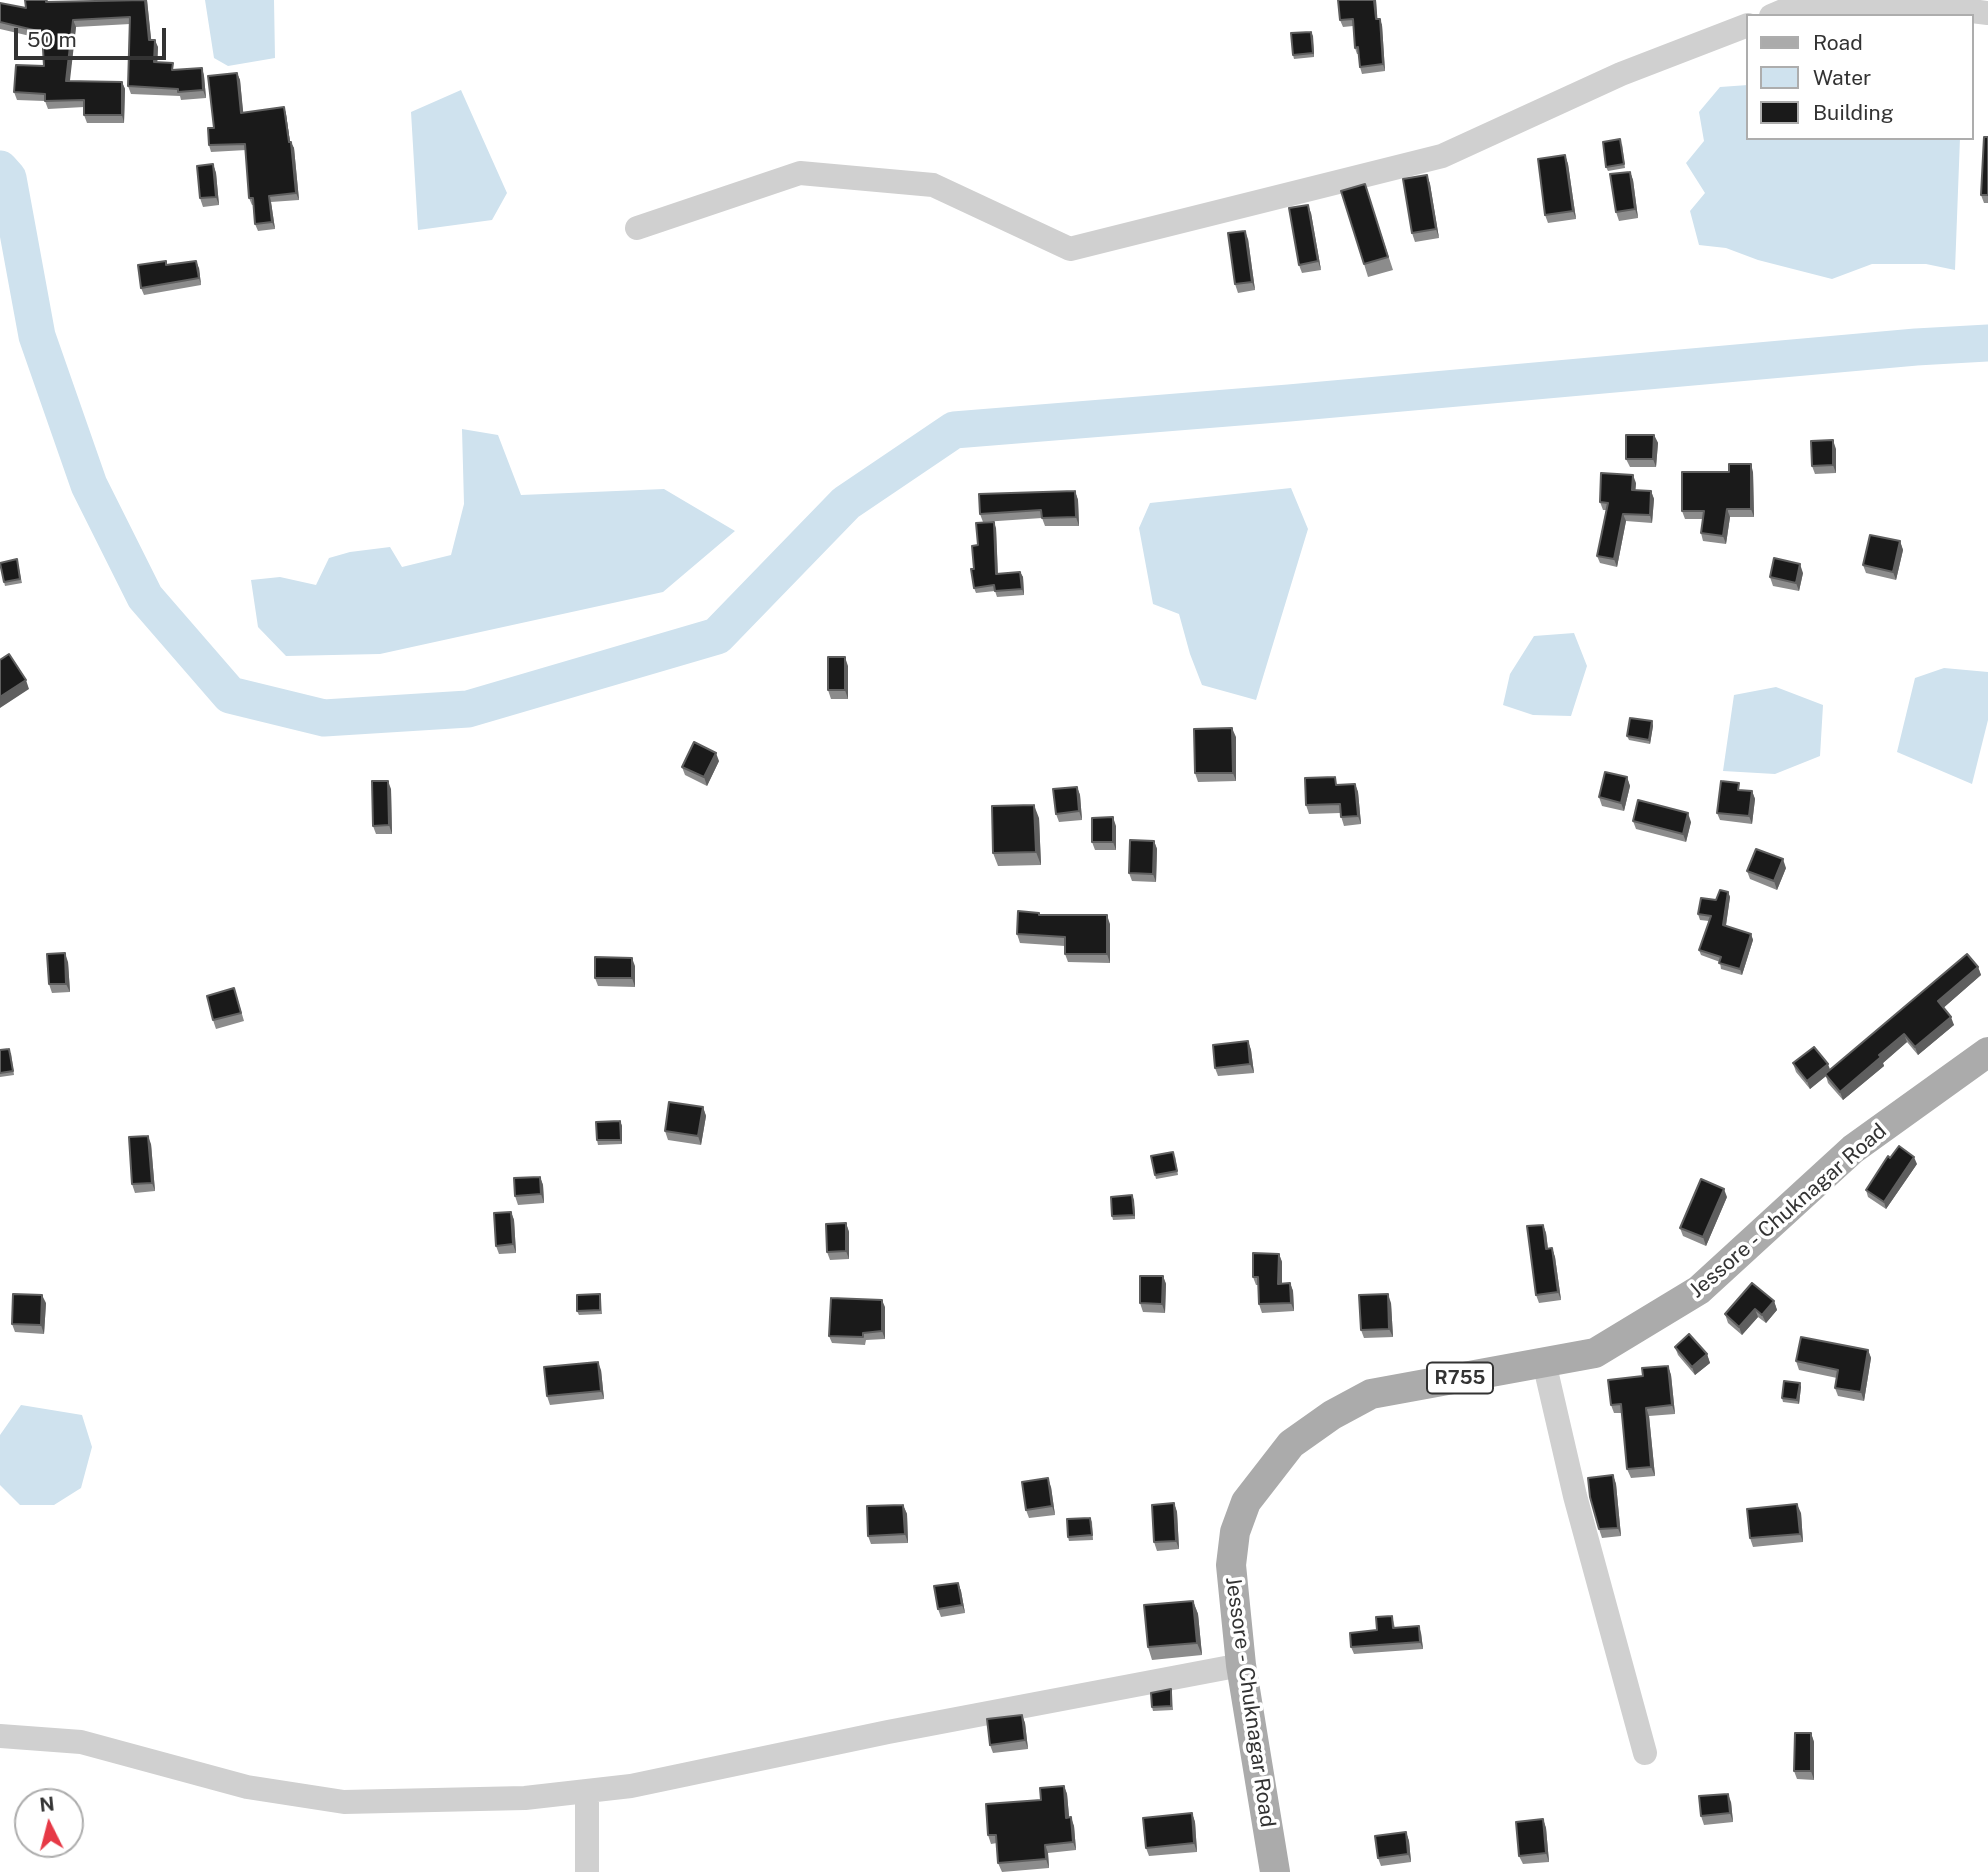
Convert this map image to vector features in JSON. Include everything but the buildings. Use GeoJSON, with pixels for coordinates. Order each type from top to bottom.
{"type":"FeatureCollection","features":[{"type":"Feature","properties":{"kind":"main road","name":"Jessore - Chuknagar Road"},"geometry":{"type":"LineString","coordinates":[[1275,1872],[1241,1665],[1231,1564],[1235,1532],[1246,1502],[1291,1444],[1332,1415],[1371,1394],[1595,1353],[1699,1290],[1853,1149],[1988,1052]]}},
{"type":"Feature","properties":{"kind":"street"},"geometry":{"type":"LineString","coordinates":[[1776,14],[1790,8],[1914,4],[1988,13]]}},
{"type":"Feature","properties":{"kind":"street"},"geometry":{"type":"LineString","coordinates":[[637,228],[800,173],[933,185],[1070,249],[1442,156],[1621,74],[1746,26]]}},
{"type":"Feature","properties":{"kind":"street"},"geometry":{"type":"LineString","coordinates":[[1544,1362],[1575,1496],[1645,1753]]}},
{"type":"Feature","properties":{"kind":"street"},"geometry":{"type":"LineString","coordinates":[[0,1736],[81,1742],[247,1787],[344,1802],[525,1798],[631,1786],[888,1732],[1241,1665]]}},
{"type":"Feature","properties":{"kind":"street"},"geometry":{"type":"LineString","coordinates":[[586,1791],[587,1872]]}},
{"type":"Feature","properties":{"kind":"water"},"geometry":{"type":"Polygon","coordinates":[[[205,0],[274,0],[275,58],[228,66],[214,58],[205,0]]]}},
{"type":"Feature","properties":{"kind":"water"},"geometry":{"type":"Polygon","coordinates":[[[1746,85],[1746,140],[1960,140],[1955,270],[1926,264],[1872,264],[1832,279],[1758,260],[1726,248],[1699,245],[1690,211],[1705,193],[1686,163],[1704,141],[1699,112],[1720,87],[1746,85]]]}},
{"type":"Feature","properties":{"kind":"water"},"geometry":{"type":"Polygon","coordinates":[[[461,90],[507,193],[492,220],[418,230],[411,112],[461,90]]]}},
{"type":"Feature","properties":{"kind":"water"},"geometry":{"type":"Polygon","coordinates":[[[462,429],[498,435],[521,495],[664,489],[735,531],[663,592],[380,654],[286,656],[258,627],[251,580],[280,577],[316,585],[329,558],[350,552],[390,547],[402,567],[451,555],[464,504],[462,429]]]}},
{"type":"Feature","properties":{"kind":"water"},"geometry":{"type":"Polygon","coordinates":[[[1291,488],[1308,529],[1256,700],[1202,685],[1179,614],[1153,604],[1139,528],[1150,503],[1291,488]]]}},
{"type":"Feature","properties":{"kind":"water"},"geometry":{"type":"Polygon","coordinates":[[[1574,633],[1587,666],[1571,716],[1533,715],[1503,705],[1510,674],[1534,636],[1574,633]]]}},
{"type":"Feature","properties":{"kind":"water"},"geometry":{"type":"Polygon","coordinates":[[[1944,668],[1988,672],[1988,720],[1972,784],[1897,752],[1915,678],[1944,668]]]}},
{"type":"Feature","properties":{"kind":"water"},"geometry":{"type":"Polygon","coordinates":[[[1776,687],[1823,705],[1820,756],[1775,774],[1723,771],[1734,695],[1776,687]]]}},
{"type":"Feature","properties":{"kind":"water"},"geometry":{"type":"Polygon","coordinates":[[[21,1405],[82,1415],[92,1447],[81,1488],[54,1505],[20,1505],[0,1485],[0,1435],[21,1405]]]}},
{"type":"Feature","properties":{"kind":"waterway"},"geometry":{"type":"LineString","coordinates":[[0,169],[8,178],[37,336],[89,485],[145,597],[230,695],[324,718],[468,709],[717,636],[846,503],[954,430],[1988,343]]}}]}
